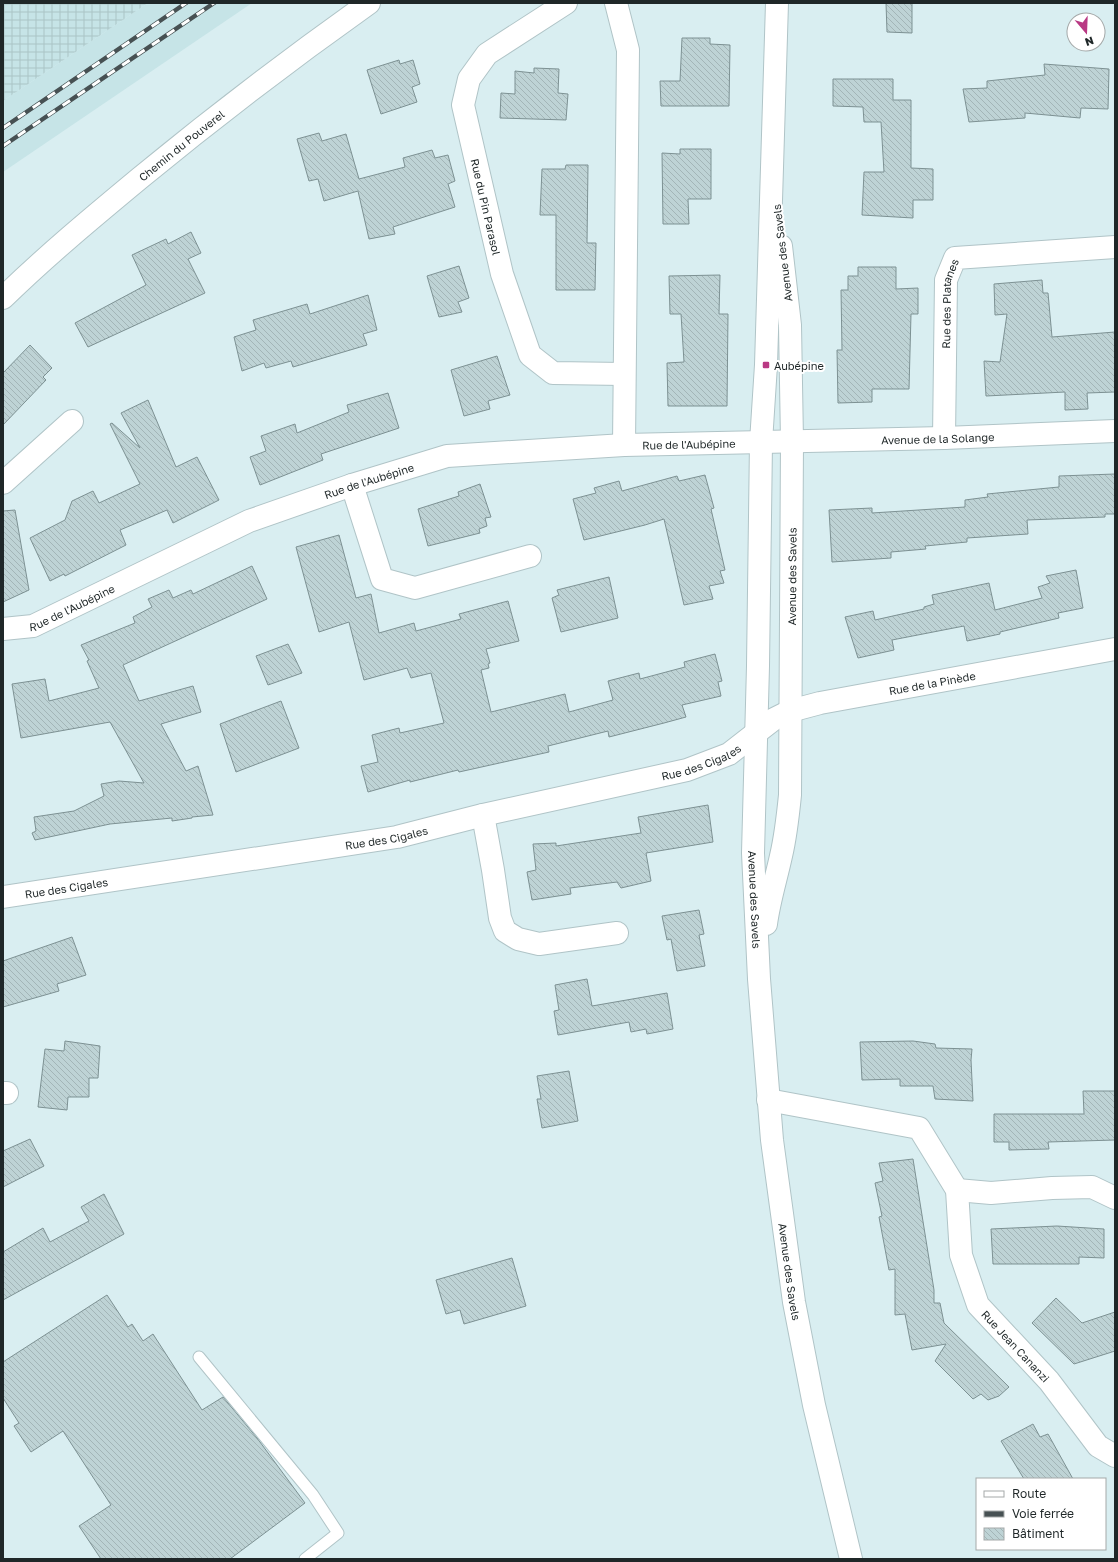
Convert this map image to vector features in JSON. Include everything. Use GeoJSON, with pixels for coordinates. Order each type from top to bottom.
{"type":"FeatureCollection","features":[{"type":"Feature","properties":{"kind":"street","name":"Chemin du Pouverel"},"geometry":{"type":"LineString","coordinates":[[3,298],[86,222],[191,136],[311,44],[369,3]]}},
{"type":"Feature","properties":{"kind":"street","name":"Rue du Pin Parasol"},"geometry":{"type":"LineString","coordinates":[[566,3],[486,54],[469,79],[463,104],[502,274],[530,355],[554,373],[624,374]]}},
{"type":"Feature","properties":{"kind":"street"},"geometry":{"type":"LineString","coordinates":[[616,3],[628,50],[624,445]]}},
{"type":"Feature","properties":{"kind":"street","name":"Avenue des Savels"},"geometry":{"type":"LineString","coordinates":[[777,3],[766,365],[761,442],[753,852],[759,979],[772,1140],[794,1302],[814,1405],[851,1559]]}},
{"type":"Feature","properties":{"kind":"street","name":"Avenue des Savels"},"geometry":{"type":"LineString","coordinates":[[759,979],[768,903],[788,824],[790,795],[792,441],[790,325],[772,171]]}},
{"type":"Feature","properties":{"kind":"street","name":"Rue des Platanes"},"geometry":{"type":"LineString","coordinates":[[944,438],[946,280],[955,258],[1115,247]]}},
{"type":"Feature","properties":{"kind":"street"},"geometry":{"type":"LineString","coordinates":[[3,483],[72,421]]}},
{"type":"Feature","properties":{"kind":"street","name":"Avenue de la Solange"},"geometry":{"type":"LineString","coordinates":[[761,442],[944,438],[1115,431]]}},
{"type":"Feature","properties":{"kind":"street","name":"Rue de l'Aubépine"},"geometry":{"type":"LineString","coordinates":[[3,628],[33,626],[249,521],[352,485],[447,456],[624,445],[761,442]]}},
{"type":"Feature","properties":{"kind":"street"},"geometry":{"type":"LineString","coordinates":[[352,485],[382,579],[415,588],[530,556]]}},
{"type":"Feature","properties":{"kind":"street","name":"Rue de la Pinède"},"geometry":{"type":"LineString","coordinates":[[756,733],[774,719],[790,711],[820,703],[1115,650]]}},
{"type":"Feature","properties":{"kind":"street","name":"Rue des Cigales"},"geometry":{"type":"LineString","coordinates":[[3,897],[397,837],[483,815],[687,770],[729,754],[756,733]]}},
{"type":"Feature","properties":{"kind":"street"},"geometry":{"type":"LineString","coordinates":[[483,815],[494,870],[500,918],[505,931],[518,939],[539,944],[616,933]]}},
{"type":"Feature","properties":{"kind":"street","name":"Rue Jean Cananzi"},"geometry":{"type":"LineString","coordinates":[[768,1100],[918,1128],[957,1190],[961,1255],[978,1305],[1049,1381],[1098,1446],[1115,1456]]}},
{"type":"Feature","properties":{"kind":"street"},"geometry":{"type":"LineString","coordinates":[[957,1190],[991,1193],[1052,1188],[1092,1187],[1115,1198]]}},
{"type":"Feature","properties":{"kind":"lane"},"geometry":{"type":"LineString","coordinates":[[199,1357],[313,1496],[338,1533],[305,1559]]}},
{"type":"Feature","properties":{"kind":"shaded area"},"geometry":{"type":"Polygon","coordinates":[[[3,3],[148,3],[3,101],[3,3]]]}},
{"type":"Feature","properties":{"kind":"shaded area"},"geometry":{"type":"Polygon","coordinates":[[[148,3],[252,3],[3,172],[3,101],[148,3]]]}},
{"type":"Feature","properties":{"kind":"building"},"geometry":{"type":"Polygon","coordinates":[[[886,3],[912,3],[912,33],[887,32],[886,3]]]}},
{"type":"Feature","properties":{"kind":"building"},"geometry":{"type":"Polygon","coordinates":[[[682,38],[710,38],[710,44],[730,45],[729,106],[661,106],[660,81],[680,81],[682,38]]]}},
{"type":"Feature","properties":{"kind":"building"},"geometry":{"type":"Polygon","coordinates":[[[399,60],[400,64],[413,60],[420,84],[412,87],[417,102],[381,114],[367,70],[399,60]]]}},
{"type":"Feature","properties":{"kind":"building"},"geometry":{"type":"Polygon","coordinates":[[[1044,64],[1109,69],[1108,109],[1081,108],[1080,118],[1025,113],[1025,118],[969,122],[963,89],[987,88],[987,81],[1045,75],[1044,64]]]}},
{"type":"Feature","properties":{"kind":"building"},"geometry":{"type":"Polygon","coordinates":[[[534,68],[559,69],[558,93],[568,94],[566,120],[500,118],[501,93],[515,94],[515,71],[534,73],[534,68]]]}},
{"type":"Feature","properties":{"kind":"building"},"geometry":{"type":"Polygon","coordinates":[[[833,79],[893,79],[893,100],[911,100],[911,168],[933,169],[933,200],[913,200],[913,218],[862,215],[864,172],[884,172],[881,122],[864,122],[863,107],[833,106],[833,79]]]}},
{"type":"Feature","properties":{"kind":"building"},"geometry":{"type":"Polygon","coordinates":[[[319,133],[322,141],[346,134],[359,179],[405,167],[403,158],[432,150],[435,158],[448,155],[455,181],[448,184],[455,207],[393,227],[395,234],[369,239],[358,191],[324,201],[318,179],[309,181],[297,139],[319,133]]]}},
{"type":"Feature","properties":{"kind":"building"},"geometry":{"type":"Polygon","coordinates":[[[680,149],[711,149],[711,199],[688,199],[689,224],[663,224],[662,153],[680,154],[680,149]]]}},
{"type":"Feature","properties":{"kind":"building"},"geometry":{"type":"Polygon","coordinates":[[[566,165],[588,165],[587,243],[596,243],[595,290],[556,290],[556,215],[540,215],[542,169],[565,169],[566,165]]]}},
{"type":"Feature","properties":{"kind":"building"},"geometry":{"type":"Polygon","coordinates":[[[191,232],[201,253],[188,259],[205,293],[88,347],[75,323],[146,285],[132,255],[166,239],[168,244],[191,232]]]}},
{"type":"Feature","properties":{"kind":"building"},"geometry":{"type":"Polygon","coordinates":[[[459,266],[469,298],[458,302],[462,312],[439,317],[427,276],[459,266]]]}},
{"type":"Feature","properties":{"kind":"building"},"geometry":{"type":"Polygon","coordinates":[[[858,267],[896,267],[896,289],[918,288],[918,314],[911,314],[909,389],[872,389],[872,402],[838,403],[837,350],[842,350],[841,290],[848,290],[848,276],[858,276],[858,267]]]}},
{"type":"Feature","properties":{"kind":"building"},"geometry":{"type":"Polygon","coordinates":[[[720,275],[719,314],[728,314],[727,406],[668,406],[667,363],[684,362],[681,314],[670,314],[669,276],[720,275]]]}},
{"type":"Feature","properties":{"kind":"building"},"geometry":{"type":"Polygon","coordinates":[[[1042,280],[1043,293],[1048,293],[1052,337],[1115,332],[1115,392],[1087,393],[1088,409],[1065,410],[1065,392],[986,396],[984,361],[1000,362],[1007,314],[995,315],[994,284],[1042,280]]]}},
{"type":"Feature","properties":{"kind":"building"},"geometry":{"type":"Polygon","coordinates":[[[368,295],[377,330],[363,334],[367,345],[293,367],[291,361],[266,368],[264,363],[242,371],[234,337],[256,330],[253,320],[307,304],[310,314],[368,295]]]}},
{"type":"Feature","properties":{"kind":"building"},"geometry":{"type":"Polygon","coordinates":[[[30,345],[52,368],[43,377],[46,380],[3,425],[3,373],[30,345]]]}},
{"type":"Feature","properties":{"kind":"building"},"geometry":{"type":"Polygon","coordinates":[[[497,356],[510,395],[488,401],[490,409],[464,416],[451,370],[497,356]]]}},
{"type":"Feature","properties":{"kind":"building"},"geometry":{"type":"Polygon","coordinates":[[[388,393],[399,428],[321,454],[323,460],[260,485],[250,457],[266,451],[261,436],[295,424],[297,433],[349,412],[347,405],[388,393]]]}},
{"type":"Feature","properties":{"kind":"building"},"geometry":{"type":"Polygon","coordinates":[[[148,400],[176,467],[197,457],[219,500],[173,523],[167,510],[120,530],[126,545],[65,576],[64,574],[50,581],[30,538],[65,520],[72,501],[93,491],[99,503],[140,484],[110,424],[112,423],[140,448],[121,413],[148,400]]]}},
{"type":"Feature","properties":{"kind":"building"},"geometry":{"type":"Polygon","coordinates":[[[1115,474],[1115,514],[1105,514],[1105,517],[1027,520],[1028,534],[967,538],[967,542],[925,546],[926,549],[891,552],[891,558],[832,562],[829,510],[872,508],[872,513],[965,507],[965,500],[988,497],[987,494],[1059,487],[1059,476],[1115,474]]]}},
{"type":"Feature","properties":{"kind":"building"},"geometry":{"type":"Polygon","coordinates":[[[705,475],[714,508],[711,509],[725,570],[720,571],[724,583],[709,586],[713,599],[684,605],[664,519],[584,540],[573,499],[596,493],[594,488],[619,481],[622,491],[677,476],[679,481],[705,475]]]}},
{"type":"Feature","properties":{"kind":"building"},"geometry":{"type":"Polygon","coordinates":[[[480,484],[491,517],[485,518],[487,526],[479,529],[480,533],[428,546],[418,509],[459,496],[458,492],[480,484]]]}},
{"type":"Feature","properties":{"kind":"building"},"geometry":{"type":"Polygon","coordinates":[[[15,510],[29,590],[3,602],[3,511],[15,510]]]}},
{"type":"Feature","properties":{"kind":"building"},"geometry":{"type":"Polygon","coordinates":[[[339,535],[356,598],[371,594],[379,633],[414,623],[416,631],[461,619],[459,614],[508,601],[519,641],[486,649],[490,663],[488,664],[489,668],[481,670],[491,712],[565,694],[569,712],[613,700],[608,681],[639,673],[640,679],[685,667],[684,662],[715,654],[722,681],[718,682],[721,696],[682,705],[686,717],[664,723],[609,737],[608,731],[548,746],[549,752],[459,772],[458,770],[410,782],[410,780],[368,792],[361,766],[378,762],[372,735],[399,728],[400,733],[444,723],[431,673],[411,678],[407,668],[364,680],[349,622],[319,632],[296,547],[339,535]]]}},
{"type":"Feature","properties":{"kind":"building"},"geometry":{"type":"Polygon","coordinates":[[[252,566],[267,599],[123,665],[139,701],[193,686],[201,712],[161,724],[186,771],[198,766],[213,815],[172,821],[172,818],[110,824],[35,840],[32,833],[36,831],[34,817],[74,811],[104,796],[101,784],[119,781],[144,783],[110,722],[21,738],[12,684],[45,679],[49,701],[99,688],[87,661],[89,660],[81,645],[135,623],[133,617],[152,607],[148,599],[169,590],[173,598],[191,590],[193,594],[252,566]]]}},
{"type":"Feature","properties":{"kind":"building"},"geometry":{"type":"Polygon","coordinates":[[[1076,570],[1083,608],[1058,613],[1059,618],[1000,632],[1000,634],[967,641],[964,626],[892,640],[894,650],[858,658],[845,617],[873,611],[875,620],[924,609],[924,607],[934,604],[932,595],[989,583],[995,610],[1042,598],[1038,587],[1050,583],[1046,576],[1076,570]]]}},
{"type":"Feature","properties":{"kind":"building"},"geometry":{"type":"Polygon","coordinates":[[[609,577],[618,618],[561,632],[552,598],[559,595],[557,590],[609,577]]]}},
{"type":"Feature","properties":{"kind":"building"},"geometry":{"type":"Polygon","coordinates":[[[288,644],[302,673],[268,685],[256,656],[288,644]]]}},
{"type":"Feature","properties":{"kind":"building"},"geometry":{"type":"Polygon","coordinates":[[[281,701],[299,748],[236,772],[220,724],[281,701]]]}},
{"type":"Feature","properties":{"kind":"building"},"geometry":{"type":"Polygon","coordinates":[[[708,805],[713,842],[646,853],[651,881],[621,888],[617,882],[570,888],[571,894],[532,900],[527,872],[536,870],[533,844],[556,843],[556,846],[641,833],[638,817],[708,805]]]}},
{"type":"Feature","properties":{"kind":"building"},"geometry":{"type":"Polygon","coordinates":[[[699,910],[704,934],[699,935],[705,966],[677,971],[671,939],[667,940],[662,916],[699,910]]]}},
{"type":"Feature","properties":{"kind":"building"},"geometry":{"type":"Polygon","coordinates":[[[72,937],[86,975],[57,984],[59,991],[3,1007],[3,961],[72,937]]]}},
{"type":"Feature","properties":{"kind":"building"},"geometry":{"type":"Polygon","coordinates":[[[587,979],[592,1006],[667,993],[673,1029],[647,1034],[646,1029],[631,1032],[629,1022],[558,1035],[554,1011],[559,1010],[555,985],[587,979]]]}},
{"type":"Feature","properties":{"kind":"building"},"geometry":{"type":"Polygon","coordinates":[[[65,1041],[100,1046],[98,1078],[89,1078],[89,1097],[68,1097],[67,1110],[38,1107],[45,1049],[64,1051],[65,1041]]]}},
{"type":"Feature","properties":{"kind":"building"},"geometry":{"type":"Polygon","coordinates":[[[913,1041],[935,1044],[936,1048],[972,1049],[971,1060],[973,1101],[935,1099],[933,1086],[900,1086],[900,1079],[862,1080],[860,1042],[913,1041]]]}},
{"type":"Feature","properties":{"kind":"building"},"geometry":{"type":"Polygon","coordinates":[[[569,1071],[578,1121],[542,1128],[537,1099],[541,1099],[537,1076],[569,1071]]]}},
{"type":"Feature","properties":{"kind":"building"},"geometry":{"type":"Polygon","coordinates":[[[1083,1091],[1115,1091],[1115,1140],[1048,1142],[1049,1149],[1009,1150],[1009,1142],[994,1142],[994,1114],[1084,1114],[1083,1091]]]}},
{"type":"Feature","properties":{"kind":"building"},"geometry":{"type":"Polygon","coordinates":[[[30,1139],[44,1166],[3,1187],[3,1151],[30,1139]]]}},
{"type":"Feature","properties":{"kind":"building"},"geometry":{"type":"Polygon","coordinates":[[[913,1159],[934,1290],[934,1303],[940,1303],[944,1323],[1009,1387],[999,1396],[988,1400],[981,1394],[973,1399],[935,1361],[946,1344],[912,1350],[905,1314],[895,1315],[895,1269],[889,1270],[879,1217],[882,1216],[875,1183],[883,1181],[879,1163],[913,1159]]]}},
{"type":"Feature","properties":{"kind":"building"},"geometry":{"type":"Polygon","coordinates":[[[104,1194],[124,1234],[3,1300],[3,1252],[43,1228],[50,1242],[89,1221],[81,1207],[104,1194]]]}},
{"type":"Feature","properties":{"kind":"building"},"geometry":{"type":"Polygon","coordinates":[[[1057,1226],[1104,1229],[1104,1258],[1079,1257],[1079,1264],[993,1264],[991,1229],[1057,1226]]]}},
{"type":"Feature","properties":{"kind":"building"},"geometry":{"type":"Polygon","coordinates":[[[512,1258],[526,1306],[464,1324],[460,1310],[446,1314],[436,1280],[512,1258]]]}},
{"type":"Feature","properties":{"kind":"building"},"geometry":{"type":"Polygon","coordinates":[[[107,1295],[128,1327],[132,1324],[143,1341],[153,1334],[202,1410],[223,1397],[257,1438],[305,1503],[230,1559],[101,1559],[79,1526],[111,1505],[63,1431],[31,1452],[14,1426],[19,1423],[3,1398],[3,1362],[107,1295]]]}},
{"type":"Feature","properties":{"kind":"building"},"geometry":{"type":"Polygon","coordinates":[[[1056,1298],[1082,1323],[1115,1312],[1115,1351],[1074,1364],[1032,1323],[1056,1298]]]}},
{"type":"Feature","properties":{"kind":"building"},"geometry":{"type":"Polygon","coordinates":[[[1033,1424],[1040,1437],[1048,1434],[1072,1478],[1023,1478],[1001,1441],[1033,1424]]]}},
{"type":"Feature","properties":{"kind":"railway"},"geometry":{"type":"LineString","coordinates":[[3,128],[186,3]]}},
{"type":"Feature","properties":{"kind":"railway"},"geometry":{"type":"LineString","coordinates":[[3,146],[214,3]]}},
{"type":"Feature","properties":{"kind":"place","name":"Aubépine"},"geometry":{"type":"Point","coordinates":[766,365]}}]}
